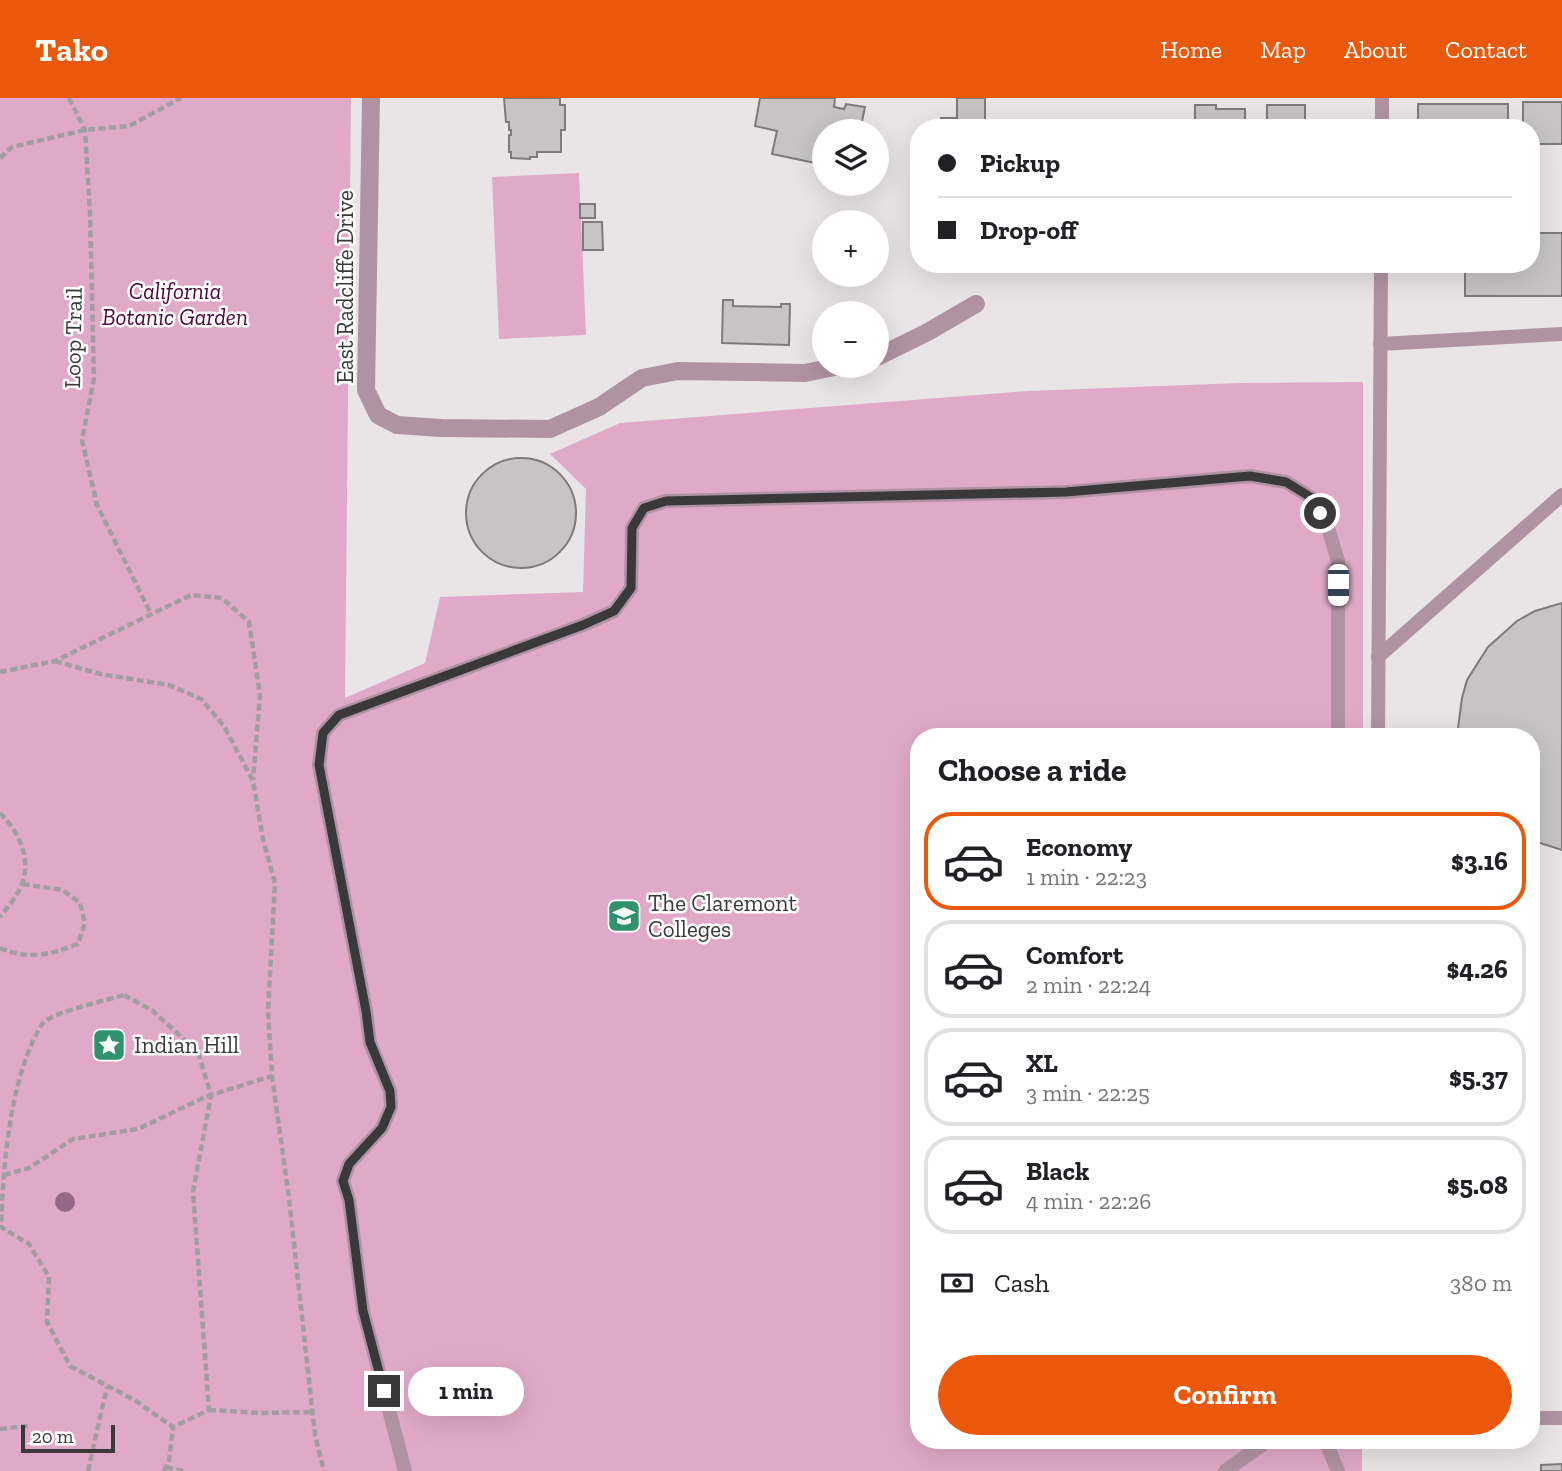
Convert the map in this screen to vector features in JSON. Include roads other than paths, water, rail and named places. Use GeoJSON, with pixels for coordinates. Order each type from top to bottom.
{"type":"FeatureCollection","features":[{"type":"Feature","properties":{"kind":"street","name":"East Radcliffe Drive"},"geometry":{"type":"LineString","coordinates":[[371,98],[366,390],[378,415],[397,425],[551,429],[599,407],[642,378],[678,371],[812,372]]}},
{"type":"Feature","properties":{"kind":"street"},"geometry":{"type":"LineString","coordinates":[[889,351],[976,304]]}},
{"type":"Feature","properties":{"kind":"lane"},"geometry":{"type":"LineString","coordinates":[[1382,98],[1382,119]]}},
{"type":"Feature","properties":{"kind":"lane"},"geometry":{"type":"LineString","coordinates":[[1378,728],[1381,273]]}},
{"type":"Feature","properties":{"kind":"lane"},"geometry":{"type":"LineString","coordinates":[[1380,344],[1562,334]]}},
{"type":"Feature","properties":{"kind":"lane"},"geometry":{"type":"LineString","coordinates":[[405,1471],[363,1311],[349,1200],[343,1181],[349,1164],[382,1128],[391,1107],[390,1091],[370,1042],[319,765],[323,733],[339,715],[583,625],[614,611],[631,588],[632,528],[644,508],[666,501],[1066,492],[1250,476],[1286,482],[1312,498],[1328,528],[1338,561],[1338,728]]}},
{"type":"Feature","properties":{"kind":"lane"},"geometry":{"type":"LineString","coordinates":[[1378,657],[1562,495]]}},
{"type":"Feature","properties":{"kind":"lane"},"geometry":{"type":"LineString","coordinates":[[1540,1418],[1562,1418]]}},
{"type":"Feature","properties":{"kind":"lane"},"geometry":{"type":"LineString","coordinates":[[1225,1471],[1256,1449]]}},
{"type":"Feature","properties":{"kind":"lane"},"geometry":{"type":"LineString","coordinates":[[1329,1449],[1338,1471]]}},
{"type":"Feature","properties":{"kind":"place","name":"The Claremont Colleges"},"geometry":{"type":"Point","coordinates":[624,916]}},
{"type":"Feature","properties":{"kind":"place","name":"Indian Hill"},"geometry":{"type":"Point","coordinates":[109,1045]}},
{"type":"Feature","properties":{"kind":"park label","name":"California Botanic Garden"},"geometry":{"type":"Point","coordinates":[175,304]}}]}
